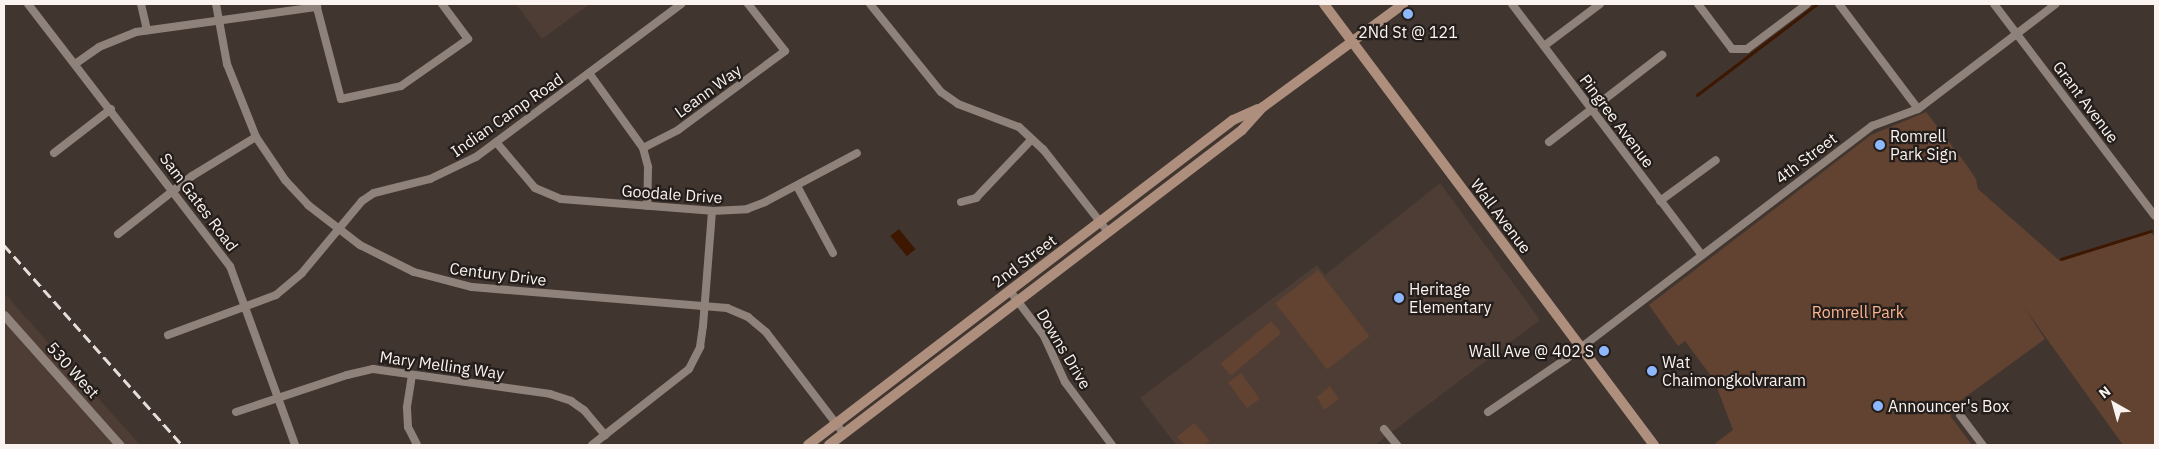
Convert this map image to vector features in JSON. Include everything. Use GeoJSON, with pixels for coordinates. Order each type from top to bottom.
{"type":"FeatureCollection","features":[{"type":"Feature","properties":{"kind":"main road","name":"Wall Avenue"},"geometry":{"type":"LineString","coordinates":[[1324,4],[1654,445]]}},
{"type":"Feature","properties":{"kind":"main road","name":"2nd Street"},"geometry":{"type":"LineString","coordinates":[[829,445],[1242,130],[1263,107],[1403,4]]}},
{"type":"Feature","properties":{"kind":"main road","name":"2nd Street"},"geometry":{"type":"LineString","coordinates":[[808,445],[1234,120],[1263,107]]}},
{"type":"Feature","properties":{"kind":"street","name":"Sam Gates Road"},"geometry":{"type":"LineString","coordinates":[[28,4],[174,190],[230,266],[294,445]]}},
{"type":"Feature","properties":{"kind":"street"},"geometry":{"type":"LineString","coordinates":[[141,4],[146,30]]}},
{"type":"Feature","properties":{"kind":"street","name":"Century Drive"},"geometry":{"type":"LineString","coordinates":[[216,4],[218,22],[231,78],[256,137],[285,180],[308,205],[337,229],[399,265],[465,286],[727,308],[748,317],[766,332],[844,434]]}},
{"type":"Feature","properties":{"kind":"street"},"geometry":{"type":"LineString","coordinates":[[75,64],[117,38],[146,30],[218,22],[316,5],[341,100],[401,86],[468,39],[442,4]]}},
{"type":"Feature","properties":{"kind":"street","name":"Indian Camp Road"},"geometry":{"type":"LineString","coordinates":[[168,335],[246,308],[291,284],[352,210],[374,193],[453,170],[496,142],[681,4]]}},
{"type":"Feature","properties":{"kind":"street","name":"Leann Way"},"geometry":{"type":"LineString","coordinates":[[643,148],[678,130],[785,51],[748,4]]}},
{"type":"Feature","properties":{"kind":"street"},"geometry":{"type":"LineString","coordinates":[[870,4],[941,92],[958,104],[1019,126],[1032,138],[1108,232]]}},
{"type":"Feature","properties":{"kind":"street","name":"Pingree Avenue"},"geometry":{"type":"LineString","coordinates":[[1512,4],[1701,254]]}},
{"type":"Feature","properties":{"kind":"street"},"geometry":{"type":"LineString","coordinates":[[1544,46],[1600,4]]}},
{"type":"Feature","properties":{"kind":"street"},"geometry":{"type":"LineString","coordinates":[[1698,4],[1732,49],[1747,50],[1807,4]]}},
{"type":"Feature","properties":{"kind":"street"},"geometry":{"type":"LineString","coordinates":[[1790,4],[1796,11]]}},
{"type":"Feature","properties":{"kind":"street"},"geometry":{"type":"LineString","coordinates":[[1838,4],[1918,109]]}},
{"type":"Feature","properties":{"kind":"street","name":"Grant Avenue"},"geometry":{"type":"LineString","coordinates":[[1994,4],[2155,216]]}},
{"type":"Feature","properties":{"kind":"street","name":"4th Street"},"geometry":{"type":"LineString","coordinates":[[1488,412],[1581,348],[1701,254],[1872,126],[1918,109],[2056,4]]}},
{"type":"Feature","properties":{"kind":"street"},"geometry":{"type":"LineString","coordinates":[[1548,142],[1662,55]]}},
{"type":"Feature","properties":{"kind":"street"},"geometry":{"type":"LineString","coordinates":[[589,73],[643,148],[648,167],[647,206]]}},
{"type":"Feature","properties":{"kind":"street"},"geometry":{"type":"LineString","coordinates":[[54,152],[111,109]]}},
{"type":"Feature","properties":{"kind":"street"},"geometry":{"type":"LineString","coordinates":[[118,234],[209,164],[256,137]]}},
{"type":"Feature","properties":{"kind":"street"},"geometry":{"type":"LineString","coordinates":[[960,202],[976,198],[1032,138]]}},
{"type":"Feature","properties":{"kind":"street","name":"Goodale Drive"},"geometry":{"type":"LineString","coordinates":[[496,142],[524,178],[548,194],[576,201],[712,211],[747,210],[857,153]]}},
{"type":"Feature","properties":{"kind":"street"},"geometry":{"type":"LineString","coordinates":[[1660,202],[1716,160]]}},
{"type":"Feature","properties":{"kind":"street"},"geometry":{"type":"LineString","coordinates":[[796,186],[833,254]]}},
{"type":"Feature","properties":{"kind":"street"},"geometry":{"type":"LineString","coordinates":[[592,445],[689,369],[700,347],[712,211]]}},
{"type":"Feature","properties":{"kind":"street","name":"Downs Drive"},"geometry":{"type":"LineString","coordinates":[[1010,291],[1044,336],[1065,382],[1112,445]]}},
{"type":"Feature","properties":{"kind":"street","name":"530 West"},"geometry":{"type":"LineString","coordinates":[[4,315],[120,445]]}},
{"type":"Feature","properties":{"kind":"street","name":"Mary Melling Way"},"geometry":{"type":"LineString","coordinates":[[236,412],[360,371],[412,375],[557,396],[584,410],[605,435]]}},
{"type":"Feature","properties":{"kind":"street"},"geometry":{"type":"LineString","coordinates":[[412,375],[406,408],[408,427],[417,445]]}},
{"type":"Feature","properties":{"kind":"street"},"geometry":{"type":"LineString","coordinates":[[1960,415],[1983,445]]}},
{"type":"Feature","properties":{"kind":"street"},"geometry":{"type":"LineString","coordinates":[[1384,429],[1397,445]]}},
{"type":"Feature","properties":{"kind":"shaded area"},"geometry":{"type":"Polygon","coordinates":[[[516,4],[590,4],[542,39],[516,4]]]}},
{"type":"Feature","properties":{"kind":"shaded area","name":"Heritage Elementary"},"geometry":{"type":"Polygon","coordinates":[[[1440,183],[1540,320],[1375,445],[1176,445],[1140,398],[1317,265],[1325,275],[1440,183]]]}},
{"type":"Feature","properties":{"kind":"shaded area"},"geometry":{"type":"Polygon","coordinates":[[[899,229],[915,249],[907,256],[890,236],[899,229]]]}},
{"type":"Feature","properties":{"kind":"shaded area"},"geometry":{"type":"Polygon","coordinates":[[[4,293],[140,445],[4,445],[4,293]]]}},
{"type":"Feature","properties":{"kind":"green space","name":"Romrell Park"},"geometry":{"type":"Polygon","coordinates":[[[1926,112],[1976,179],[1978,189],[2060,261],[2151,232],[2155,237],[2155,445],[2123,445],[2024,307],[2045,339],[1949,409],[1951,417],[1972,445],[1713,445],[1733,430],[1714,380],[1685,341],[1678,346],[1649,305],[1871,135],[1926,112]]]}},
{"type":"Feature","properties":{"kind":"green space"},"geometry":{"type":"Polygon","coordinates":[[[1318,270],[1370,336],[1327,369],[1275,303],[1318,270]]]}},
{"type":"Feature","properties":{"kind":"green space"},"geometry":{"type":"Polygon","coordinates":[[[1271,321],[1281,333],[1231,376],[1220,363],[1271,321]]]}},
{"type":"Feature","properties":{"kind":"green space"},"geometry":{"type":"Polygon","coordinates":[[[1241,373],[1260,399],[1247,408],[1228,382],[1241,373]]]}},
{"type":"Feature","properties":{"kind":"green space"},"geometry":{"type":"Polygon","coordinates":[[[1330,386],[1339,399],[1324,410],[1317,397],[1330,386]]]}},
{"type":"Feature","properties":{"kind":"green space"},"geometry":{"type":"Polygon","coordinates":[[[1194,423],[1210,441],[1204,445],[1184,445],[1177,437],[1194,423]]]}},
{"type":"Feature","properties":{"kind":"waterway"},"geometry":{"type":"LineString","coordinates":[[1697,95],[1817,4]]}},
{"type":"Feature","properties":{"kind":"waterway"},"geometry":{"type":"LineString","coordinates":[[2061,259],[2151,231]]}},
{"type":"Feature","properties":{"kind":"railway"},"geometry":{"type":"LineString","coordinates":[[4,245],[182,445]]}},
{"type":"Feature","properties":{"kind":"place","name":"2Nd St @ 121"},"geometry":{"type":"Point","coordinates":[1408,14]}},
{"type":"Feature","properties":{"kind":"place","name":"Romrell Park Sign"},"geometry":{"type":"Point","coordinates":[1880,145]}},
{"type":"Feature","properties":{"kind":"place","name":"Heritage Elementary"},"geometry":{"type":"Point","coordinates":[1399,298]}},
{"type":"Feature","properties":{"kind":"place","name":"Wall Ave @ 402 S"},"geometry":{"type":"Point","coordinates":[1604,351]}},
{"type":"Feature","properties":{"kind":"place","name":"Wat Chaimongkolvraram"},"geometry":{"type":"Point","coordinates":[1652,371]}},
{"type":"Feature","properties":{"kind":"place","name":"Announcer's Box"},"geometry":{"type":"Point","coordinates":[1878,406]}}]}
